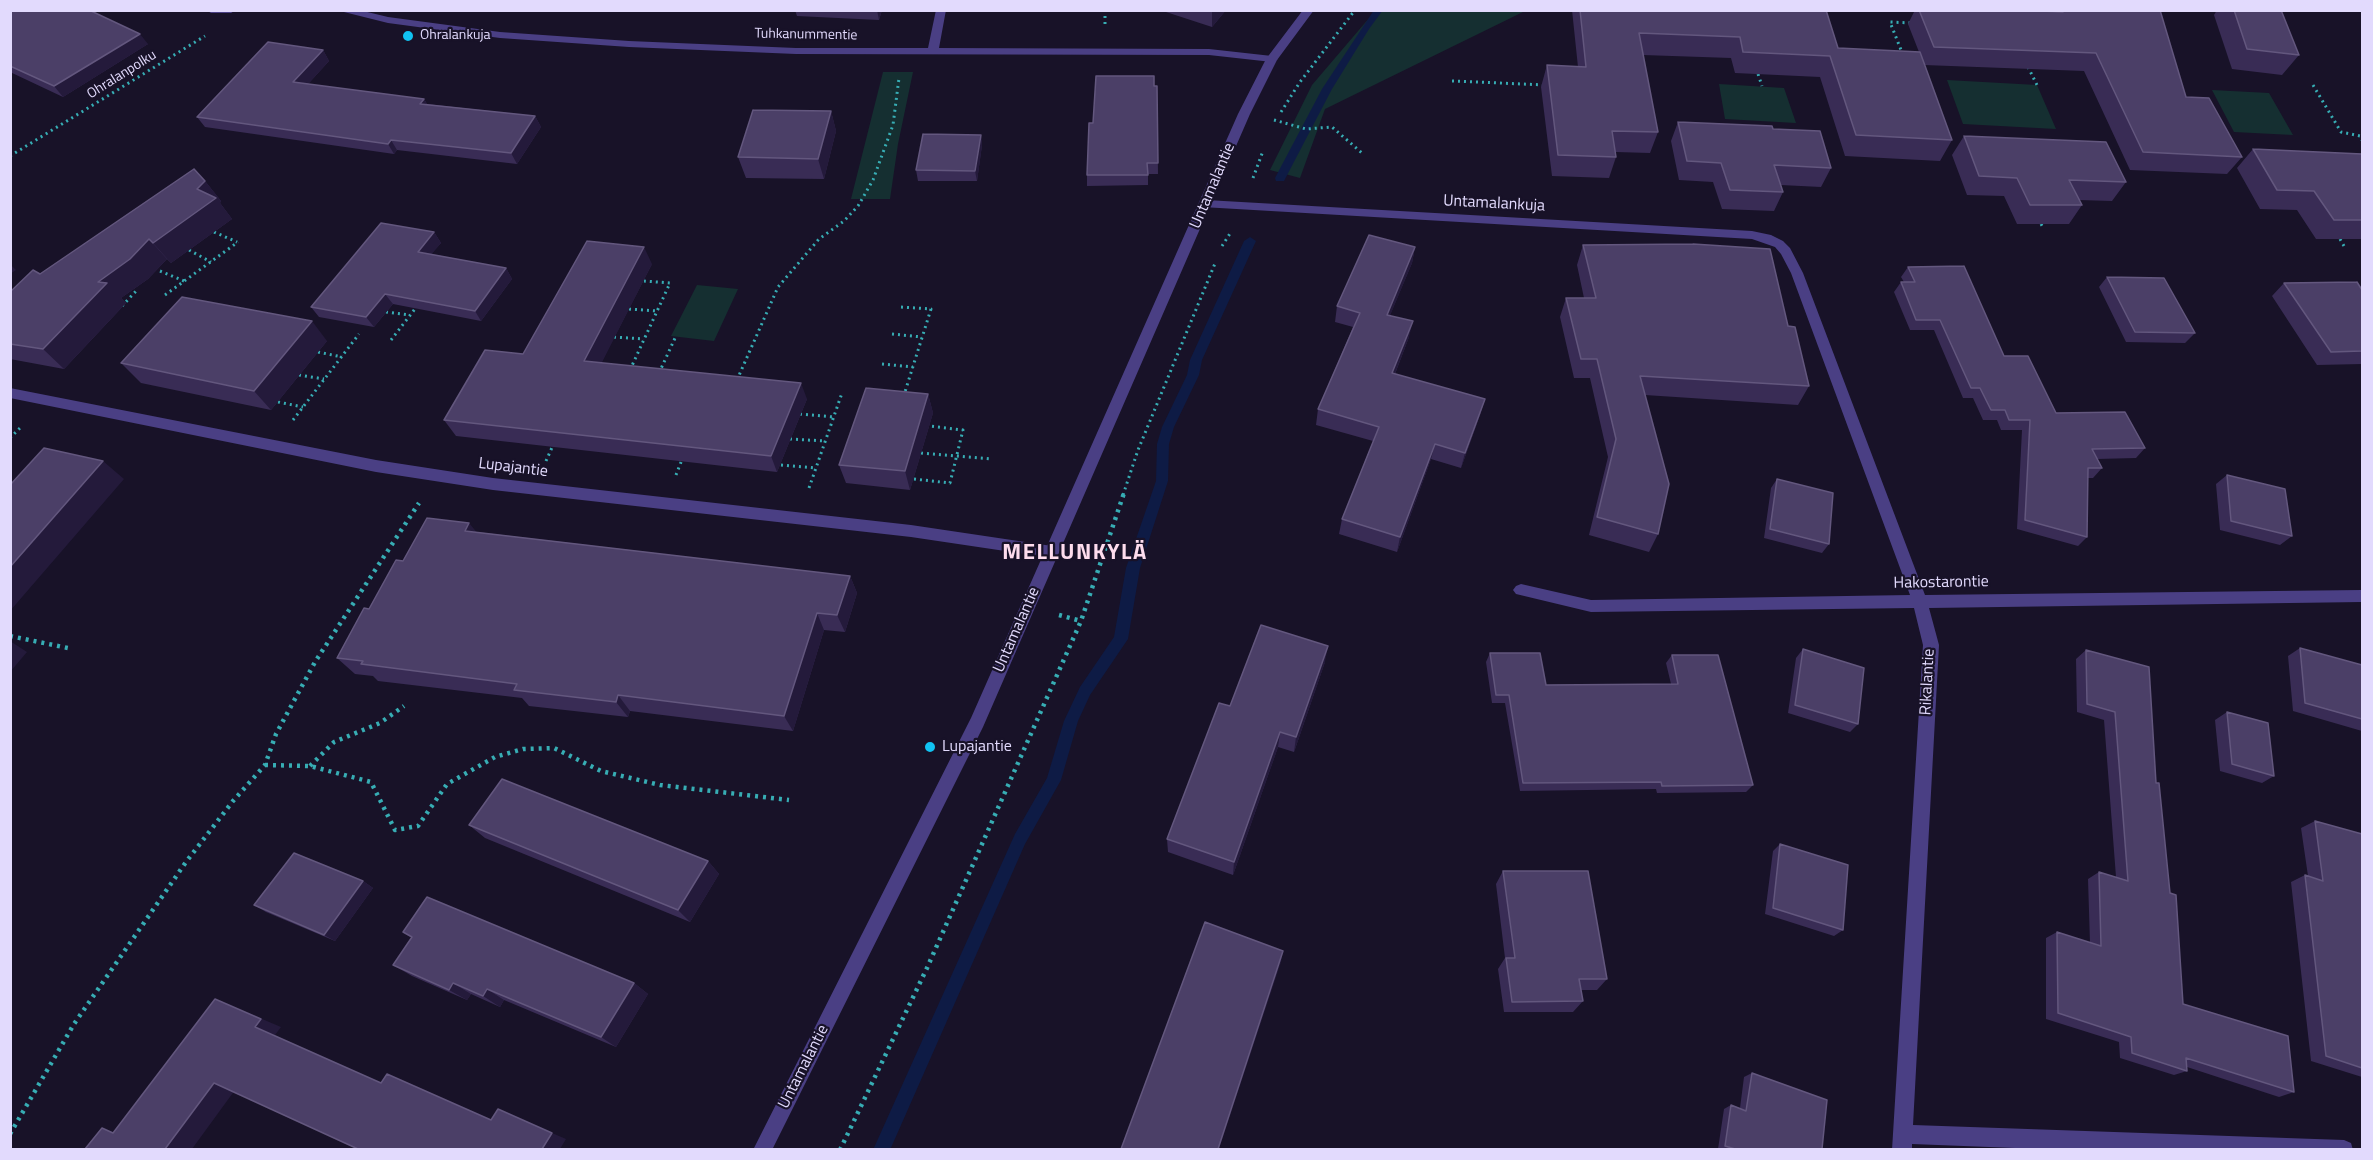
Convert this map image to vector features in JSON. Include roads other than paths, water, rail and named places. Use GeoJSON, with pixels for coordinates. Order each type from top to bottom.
{"type":"FeatureCollection","features":[{"type":"Feature","properties":{"kind":"street"},"geometry":{"type":"LineString","coordinates":[[211,10],[231,10]]}},
{"type":"Feature","properties":{"kind":"street","name":"Tuhkanummentie"},"geometry":{"type":"LineString","coordinates":[[341,10],[388,20],[457,30],[629,44],[796,51],[1209,52],[1272,60]]}},
{"type":"Feature","properties":{"kind":"street"},"geometry":{"type":"LineString","coordinates":[[933,51],[941,10]]}},
{"type":"Feature","properties":{"kind":"street","name":"Untamalantie"},"geometry":{"type":"LineString","coordinates":[[762,1149],[977,722],[1244,114],[1272,60],[1309,10]]}},
{"type":"Feature","properties":{"kind":"street","name":"Untamalankuja"},"geometry":{"type":"LineString","coordinates":[[1206,204],[1698,231],[1752,235],[1767,238],[1779,244]]}},
{"type":"Feature","properties":{"kind":"street","name":"Rikalantie"},"geometry":{"type":"LineString","coordinates":[[1779,244],[1790,257],[1797,273],[1920,602],[1931,645],[1903,1142]]}},
{"type":"Feature","properties":{"kind":"street","name":"Lupajantie"},"geometry":{"type":"LineString","coordinates":[[10,393],[376,466],[532,488],[911,531],[1052,552]]}},
{"type":"Feature","properties":{"kind":"street","name":"Hakostarontie"},"geometry":{"type":"LineString","coordinates":[[1521,590],[1591,606],[2362,596]]}},
{"type":"Feature","properties":{"kind":"street"},"geometry":{"type":"LineString","coordinates":[[1903,1142],[2344,1149]]}},
{"type":"Feature","properties":{"kind":"waterway"},"geometry":{"type":"LineString","coordinates":[[1280,178],[1327,89],[1379,10]]}},
{"type":"Feature","properties":{"kind":"waterway"},"geometry":{"type":"LineString","coordinates":[[881,1150],[1020,839],[1054,780],[1071,721],[1085,691],[1121,639],[1133,568],[1162,481],[1163,444],[1168,427],[1193,375],[1196,360],[1250,241]]}},
{"type":"Feature","properties":{"kind":"place","name":"Ohralankuja"},"geometry":{"type":"Point","coordinates":[408,36]}},
{"type":"Feature","properties":{"kind":"place","name":"Lupajantie"},"geometry":{"type":"Point","coordinates":[930,747]}},
{"type":"Feature","properties":{"kind":"district","name":"MELLUNKYLÄ"},"geometry":{"type":"Point","coordinates":[1075,554]}}]}
